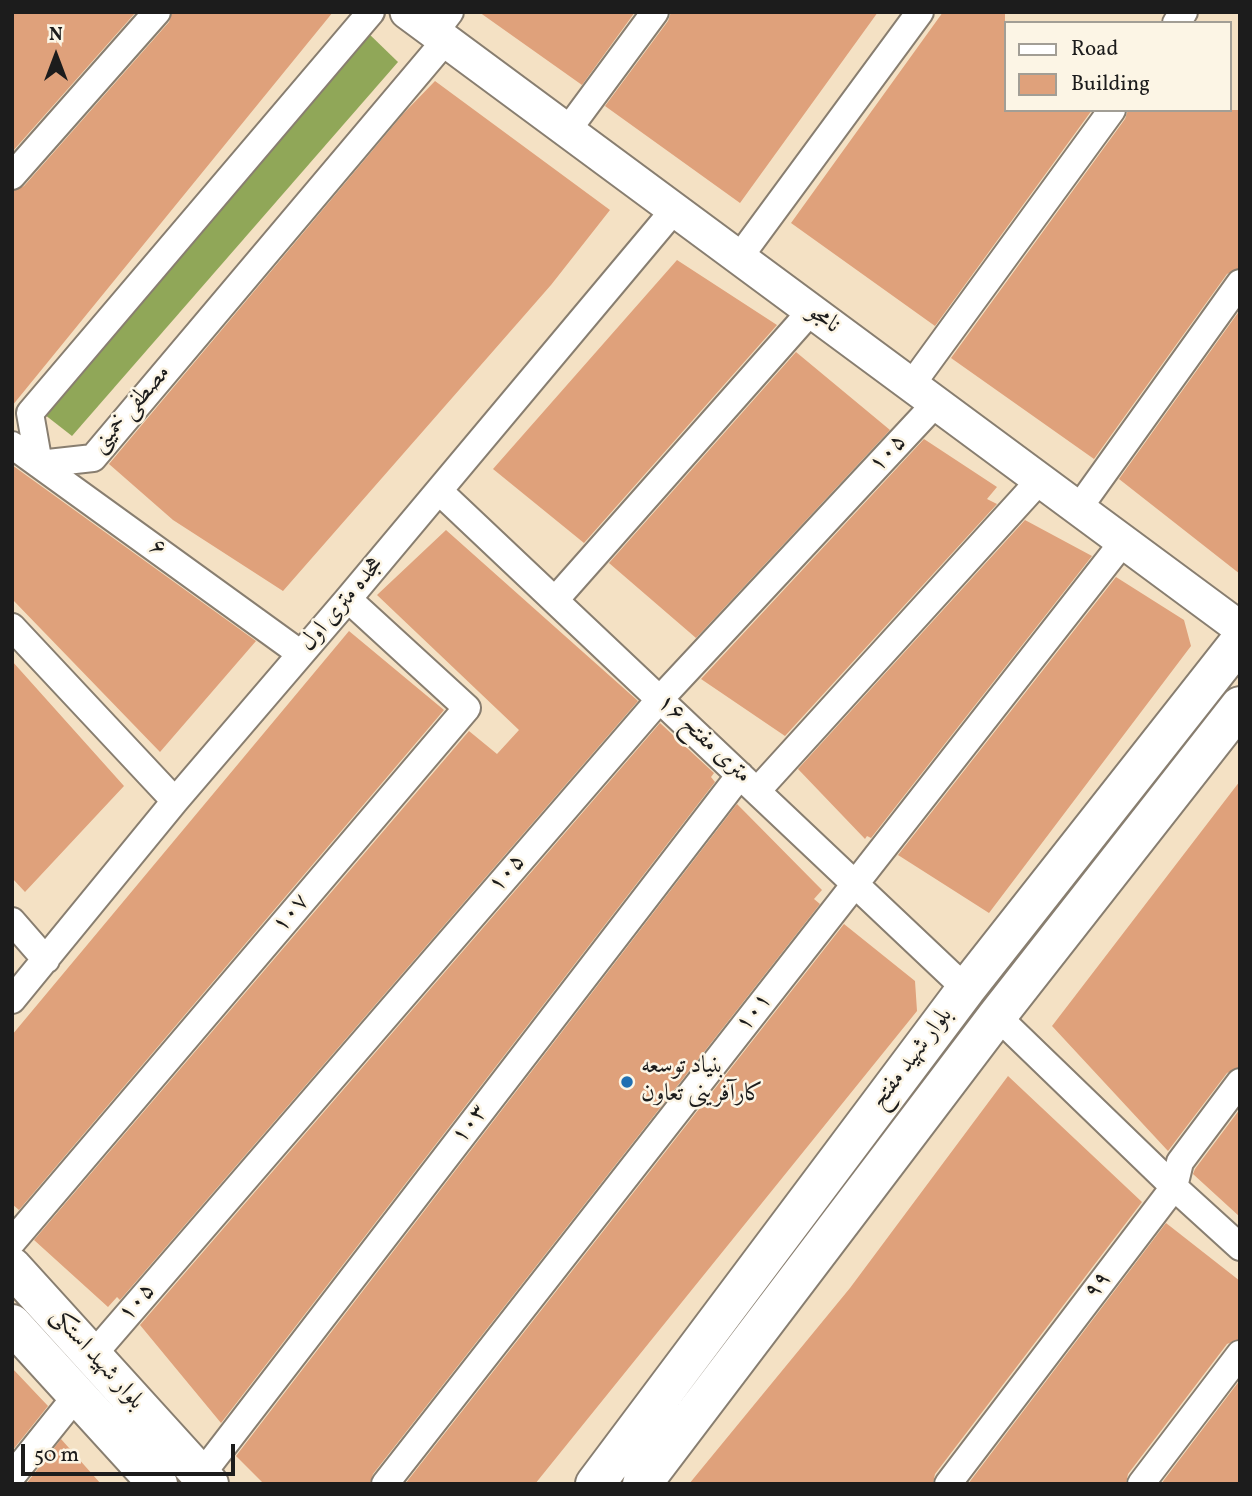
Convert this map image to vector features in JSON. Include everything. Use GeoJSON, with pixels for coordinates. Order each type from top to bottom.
{"type":"FeatureCollection","features":[{"type":"Feature","properties":{"kind":"main road","name":"بلوار شهید مفتح"},"geometry":{"type":"LineString","coordinates":[[595,1484],[966,989],[1240,641]]}},
{"type":"Feature","properties":{"kind":"main road","name":"بلوار شهید مفتح"},"geometry":{"type":"LineString","coordinates":[[642,1484],[997,1016],[1240,706]]}},
{"type":"Feature","properties":{"kind":"main road","name":"بلوار شهید استکی"},"geometry":{"type":"LineString","coordinates":[[12,1267],[205,1479]]}},
{"type":"Feature","properties":{"kind":"main road","name":"بلوار شهید استکی"},"geometry":{"type":"LineString","coordinates":[[12,1324],[158,1484]]}},
{"type":"Feature","properties":{"kind":"street"},"geometry":{"type":"LineString","coordinates":[[12,176],[157,12]]}},
{"type":"Feature","properties":{"kind":"street"},"geometry":{"type":"LineString","coordinates":[[39,464],[30,413],[371,12]]}},
{"type":"Feature","properties":{"kind":"street","name":"نامجو"},"geometry":{"type":"LineString","coordinates":[[407,12],[443,29],[568,131],[738,259],[1240,628]]}},
{"type":"Feature","properties":{"kind":"street"},"geometry":{"type":"LineString","coordinates":[[568,131],[654,12]]}},
{"type":"Feature","properties":{"kind":"street"},"geometry":{"type":"LineString","coordinates":[[738,259],[920,12]]}},
{"type":"Feature","properties":{"kind":"street","name":"مصطفی خمینی"},"geometry":{"type":"LineString","coordinates":[[39,464],[93,458],[443,29]]}},
{"type":"Feature","properties":{"kind":"street","name":"۱۰۵"},"geometry":{"type":"LineString","coordinates":[[92,1356],[924,394],[1111,112]]}},
{"type":"Feature","properties":{"kind":"street","name":"هجده متری اول"},"geometry":{"type":"LineString","coordinates":[[12,1000],[175,801],[674,210]]}},
{"type":"Feature","properties":{"kind":"street"},"geometry":{"type":"LineString","coordinates":[[1078,509],[1240,283]]}},
{"type":"Feature","properties":{"kind":"street"},"geometry":{"type":"LineString","coordinates":[[555,600],[811,311]]}},
{"type":"Feature","properties":{"kind":"street","name":"۶"},"geometry":{"type":"LineString","coordinates":[[12,444],[301,654]]}},
{"type":"Feature","properties":{"kind":"street","name":"۱۰۳"},"geometry":{"type":"LineString","coordinates":[[205,1479],[748,783],[1040,480]]}},
{"type":"Feature","properties":{"kind":"street","name":"۱۶ متری مفتح"},"geometry":{"type":"LineString","coordinates":[[439,491],[966,989]]}},
{"type":"Feature","properties":{"kind":"street","name":"۱۰۱"},"geometry":{"type":"LineString","coordinates":[[385,1484],[1123,542]]}},
{"type":"Feature","properties":{"kind":"street","name":"۱۰۷"},"geometry":{"type":"LineString","coordinates":[[12,1242],[467,708],[348,599]]}},
{"type":"Feature","properties":{"kind":"street"},"geometry":{"type":"LineString","coordinates":[[12,627],[175,801]]}},
{"type":"Feature","properties":{"kind":"street"},"geometry":{"type":"LineString","coordinates":[[12,921],[46,960]]}},
{"type":"Feature","properties":{"kind":"street"},"geometry":{"type":"LineString","coordinates":[[997,1016],[1240,1247]]}},
{"type":"Feature","properties":{"kind":"street","name":"۹۹"},"geometry":{"type":"LineString","coordinates":[[948,1484],[1174,1187],[1180,1162],[1240,1082]]}},
{"type":"Feature","properties":{"kind":"street"},"geometry":{"type":"LineString","coordinates":[[1141,1484],[1240,1354]]}},
{"type":"Feature","properties":{"kind":"street"},"geometry":{"type":"LineString","coordinates":[[12,1476],[77,1395]]}},
{"type":"Feature","properties":{"kind":"green space"},"geometry":{"type":"Polygon","coordinates":[[[366,31],[398,62],[72,436],[40,411],[366,31]]]}},
{"type":"Feature","properties":{"kind":"building"},"geometry":{"type":"Polygon","coordinates":[[[12,12],[136,12],[12,152],[12,12]]]}},
{"type":"Feature","properties":{"kind":"building"},"geometry":{"type":"Polygon","coordinates":[[[172,12],[333,12],[12,406],[12,191],[24,186],[169,22],[172,12]]]}},
{"type":"Feature","properties":{"kind":"building"},"geometry":{"type":"Polygon","coordinates":[[[479,12],[635,12],[582,85],[479,12]]]}},
{"type":"Feature","properties":{"kind":"building"},"geometry":{"type":"Polygon","coordinates":[[[671,12],[878,12],[740,203],[605,106],[668,21],[671,12]]]}},
{"type":"Feature","properties":{"kind":"building"},"geometry":{"type":"Polygon","coordinates":[[[943,12],[1005,12],[1004,112],[1091,112],[935,326],[791,223],[943,12]]]}},
{"type":"Feature","properties":{"kind":"building"},"geometry":{"type":"Polygon","coordinates":[[[435,81],[610,210],[551,285],[283,591],[173,520],[109,464],[404,113],[435,81]]]}},
{"type":"Feature","properties":{"kind":"building"},"geometry":{"type":"Polygon","coordinates":[[[1240,110],[1240,268],[1227,274],[1094,459],[951,358],[1125,119],[1127,112],[1240,110]]]}},
{"type":"Feature","properties":{"kind":"building"},"geometry":{"type":"Polygon","coordinates":[[[677,260],[777,325],[584,543],[493,469],[677,260]]]}},
{"type":"Feature","properties":{"kind":"building"},"geometry":{"type":"Polygon","coordinates":[[[1240,310],[1240,574],[1119,479],[1240,310]]]}},
{"type":"Feature","properties":{"kind":"building"},"geometry":{"type":"Polygon","coordinates":[[[796,352],[890,430],[696,638],[609,563],[796,352]]]}},
{"type":"Feature","properties":{"kind":"building"},"geometry":{"type":"Polygon","coordinates":[[[924,439],[997,487],[987,499],[997,504],[785,736],[701,679],[924,439]]]}},
{"type":"Feature","properties":{"kind":"building"},"geometry":{"type":"Polygon","coordinates":[[[12,465],[256,641],[160,752],[12,599],[12,465]]]}},
{"type":"Feature","properties":{"kind":"building"},"geometry":{"type":"Polygon","coordinates":[[[1025,520],[1092,556],[871,838],[867,836],[865,839],[798,769],[1025,520]]]}},
{"type":"Feature","properties":{"kind":"building"},"geometry":{"type":"Polygon","coordinates":[[[446,530],[638,701],[120,1300],[117,1297],[108,1307],[34,1240],[469,731],[497,754],[519,730],[377,595],[446,530]]]}},
{"type":"Feature","properties":{"kind":"building"},"geometry":{"type":"Polygon","coordinates":[[[1116,577],[1184,620],[1191,646],[989,913],[898,855],[1116,577]]]}},
{"type":"Feature","properties":{"kind":"building"},"geometry":{"type":"Polygon","coordinates":[[[349,631],[444,710],[19,1210],[12,1204],[12,1035],[349,631]]]}},
{"type":"Feature","properties":{"kind":"building"},"geometry":{"type":"Polygon","coordinates":[[[12,661],[124,786],[25,892],[12,878],[12,661]]]}},
{"type":"Feature","properties":{"kind":"building"},"geometry":{"type":"Polygon","coordinates":[[[660,723],[714,773],[711,777],[715,782],[221,1423],[140,1325],[660,723]]]}},
{"type":"Feature","properties":{"kind":"building"},"geometry":{"type":"Polygon","coordinates":[[[1240,781],[1240,1067],[1227,1073],[1168,1151],[1052,1026],[1240,781]]]}},
{"type":"Feature","properties":{"kind":"building"},"geometry":{"type":"Polygon","coordinates":[[[737,804],[822,890],[814,899],[820,904],[373,1474],[370,1484],[264,1484],[236,1456],[737,804]]]}},
{"type":"Feature","properties":{"kind":"building"},"geometry":{"type":"Polygon","coordinates":[[[844,924],[915,981],[917,1011],[535,1484],[405,1484],[844,924]]]}},
{"type":"Feature","properties":{"kind":"building"},"geometry":{"type":"Polygon","coordinates":[[[1008,1076],[1142,1202],[935,1474],[933,1484],[689,1484],[850,1288],[1008,1076]]]}},
{"type":"Feature","properties":{"kind":"building"},"geometry":{"type":"Polygon","coordinates":[[[1240,1109],[1240,1217],[1193,1174],[1240,1109]]]}},
{"type":"Feature","properties":{"kind":"building"},"geometry":{"type":"Polygon","coordinates":[[[1166,1223],[1240,1281],[1240,1339],[1227,1344],[1128,1474],[1126,1484],[968,1484],[1166,1223]]]}},
{"type":"Feature","properties":{"kind":"building"},"geometry":{"type":"Polygon","coordinates":[[[12,1368],[48,1406],[12,1451],[12,1368]]]}},
{"type":"Feature","properties":{"kind":"building"},"geometry":{"type":"Polygon","coordinates":[[[1240,1380],[1240,1484],[1161,1484],[1240,1380]]]}},
{"type":"Feature","properties":{"kind":"building"},"geometry":{"type":"Polygon","coordinates":[[[61,1439],[101,1484],[26,1484],[61,1439]]]}},
{"type":"Feature","properties":{"kind":"place","name":"بنیاد توسعه کارآفرینی تعاون"},"geometry":{"type":"Point","coordinates":[627,1082]}}]}
